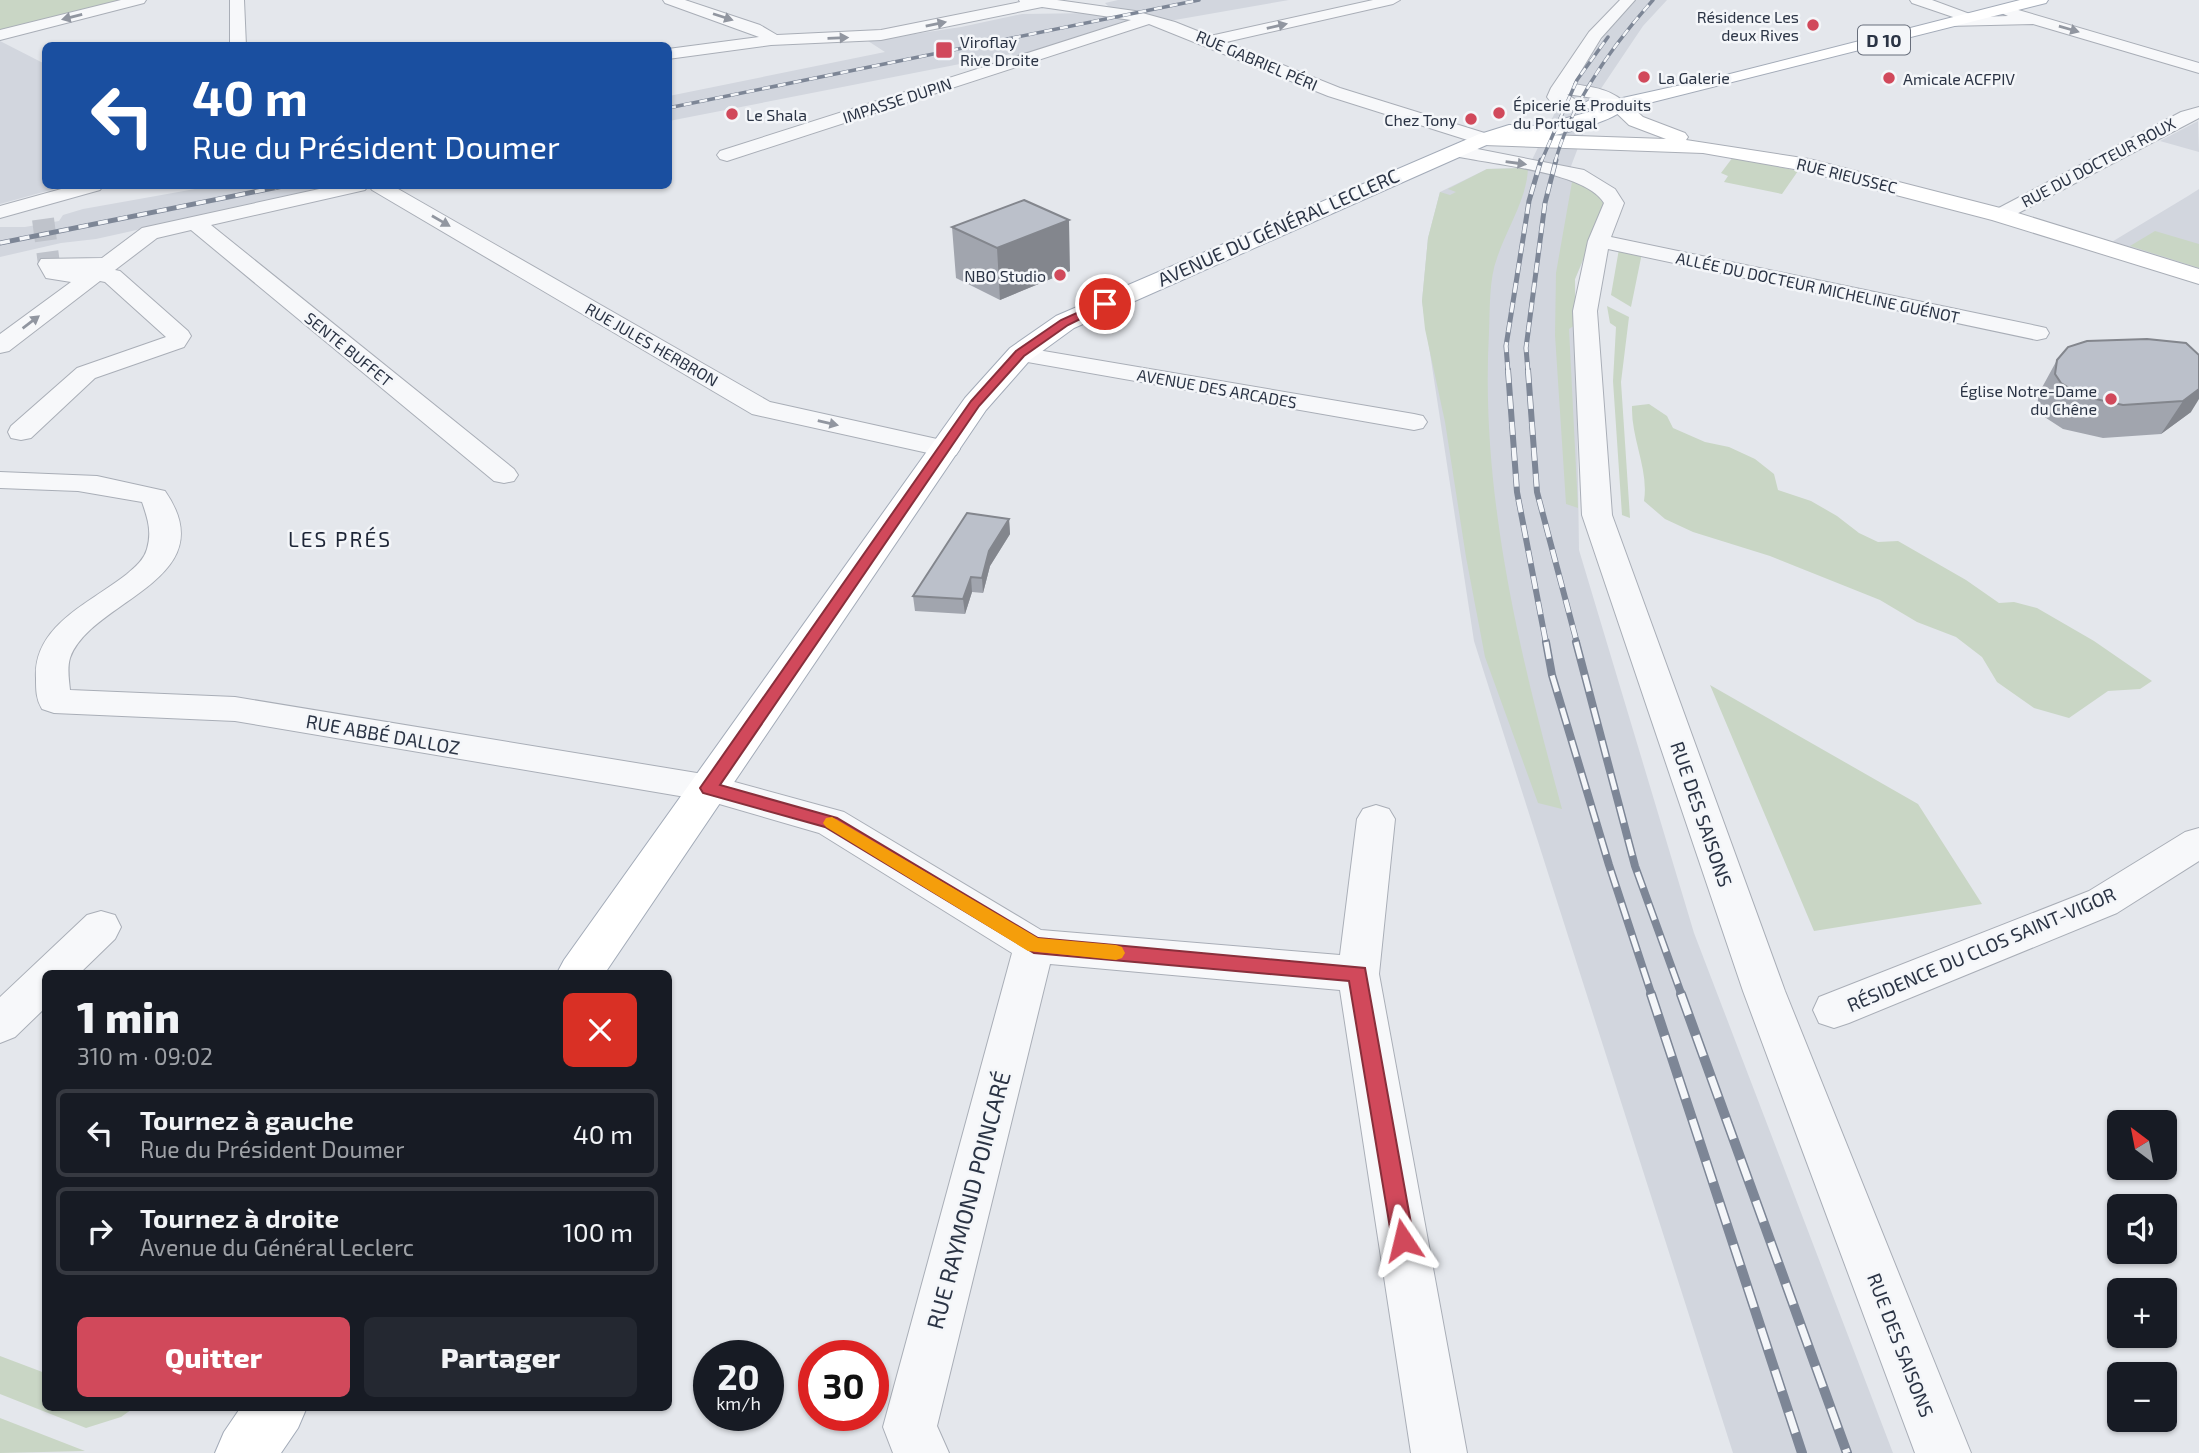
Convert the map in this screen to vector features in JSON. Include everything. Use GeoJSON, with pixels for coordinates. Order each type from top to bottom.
{"type":"FeatureCollection","features":[{"type":"Feature","properties":{"kind":"main road","name":"AVENUE DU GÉNÉRAL LECLERC"},"geometry":{"type":"LineString","coordinates":[[1509,131],[1516,123],[1588,104],[1618,105],[1755,74],[2040,0]]}},
{"type":"Feature","properties":{"kind":"main road","name":"AVENUE DU GÉNÉRAL LECLERC"},"geometry":{"type":"LineString","coordinates":[[582,970],[975,404],[1020,354],[1065,322],[1470,145],[1509,131],[1539,132],[1608,113],[1618,105]]}},
{"type":"Feature","properties":{"kind":"main road"},"geometry":{"type":"LineString","coordinates":[[1618,105],[1636,121],[1703,147]]}},
{"type":"Feature","properties":{"kind":"main road","name":"RUE RIEUSSEC"},"geometry":{"type":"LineString","coordinates":[[1470,145],[1644,143],[1703,147],[1857,176],[2000,215],[2199,277]]}},
{"type":"Feature","properties":{"kind":"main road"},"geometry":{"type":"LineString","coordinates":[[245,1453],[275,1411]]}},
{"type":"Feature","properties":{"kind":"street"},"geometry":{"type":"LineString","coordinates":[[0,35],[139,0]]}},
{"type":"Feature","properties":{"kind":"street"},"geometry":{"type":"LineString","coordinates":[[237,0],[238,42]]}},
{"type":"Feature","properties":{"kind":"street"},"geometry":{"type":"LineString","coordinates":[[670,0],[754,28],[770,36],[771,40]]}},
{"type":"Feature","properties":{"kind":"street"},"geometry":{"type":"LineString","coordinates":[[1075,6],[1104,0]]}},
{"type":"Feature","properties":{"kind":"street"},"geometry":{"type":"LineString","coordinates":[[1210,41],[1393,0]]}},
{"type":"Feature","properties":{"kind":"street"},"geometry":{"type":"LineString","coordinates":[[1577,107],[1556,97],[1560,88],[1607,21],[1628,0]]}},
{"type":"Feature","properties":{"kind":"street"},"geometry":{"type":"LineString","coordinates":[[1917,0],[1962,20],[2039,21]]}},
{"type":"Feature","properties":{"kind":"street","name":"RUE GABRIEL PÉRI"},"geometry":{"type":"LineString","coordinates":[[672,53],[771,40],[889,33],[1033,2],[1075,6],[1148,19],[1210,41],[1470,145]]}},
{"type":"Feature","properties":{"kind":"street"},"geometry":{"type":"LineString","coordinates":[[2003,10],[2199,68]]}},
{"type":"Feature","properties":{"kind":"street","name":"IMPASSE DUPIN"},"geometry":{"type":"LineString","coordinates":[[726,155],[1148,19]]}},
{"type":"Feature","properties":{"kind":"street"},"geometry":{"type":"LineString","coordinates":[[1560,88],[1598,93],[1618,105]]}},
{"type":"Feature","properties":{"kind":"street","name":"RUE DU DOCTEUR ROUX"},"geometry":{"type":"LineString","coordinates":[[2000,215],[2199,112]]}},
{"type":"Feature","properties":{"kind":"street"},"geometry":{"type":"LineString","coordinates":[[1577,174],[1590,158],[1589,143]]}},
{"type":"Feature","properties":{"kind":"street","name":"RUE DES SAISONS"},"geometry":{"type":"LineString","coordinates":[[1470,145],[1577,174],[1608,193],[1614,204],[1599,241],[1585,311],[1597,515],[1764,991],[1943,1453]]}},
{"type":"Feature","properties":{"kind":"street"},"geometry":{"type":"LineString","coordinates":[[0,212],[42,210],[87,189]]}},
{"type":"Feature","properties":{"kind":"street"},"geometry":{"type":"LineString","coordinates":[[0,346],[150,233],[344,189]]}},
{"type":"Feature","properties":{"kind":"street","name":"RUE JULES HERBRON"},"geometry":{"type":"LineString","coordinates":[[384,189],[761,408],[946,449]]}},
{"type":"Feature","properties":{"kind":"street","name":"SENTE BUFFET"},"geometry":{"type":"LineString","coordinates":[[194,222],[504,475]]}},
{"type":"Feature","properties":{"kind":"street","name":"ALLÉE DU DOCTEUR MICHELINE GUÉNOT"},"geometry":{"type":"LineString","coordinates":[[1599,241],[2037,333]]}},
{"type":"Feature","properties":{"kind":"street"},"geometry":{"type":"LineString","coordinates":[[21,432],[86,373],[175,342],[179,336],[112,276],[96,272]]}},
{"type":"Feature","properties":{"kind":"street","name":"AVENUE DES ARCADES"},"geometry":{"type":"LineString","coordinates":[[1020,354],[1415,422]]}},
{"type":"Feature","properties":{"kind":"street","name":"RUE ABBÉ DALLOZ"},"geometry":{"type":"LineString","coordinates":[[0,480],[83,481],[122,486],[155,497],[166,519],[167,542],[153,566],[71,630],[59,649],[54,658],[54,701],[235,709],[709,788],[831,822],[1034,946]]}},
{"type":"Feature","properties":{"kind":"street"},"geometry":{"type":"LineString","coordinates":[[1376,819],[1358,974],[1439,1453]]}},
{"type":"Feature","properties":{"kind":"street","name":"RÉSIDENCE DU CLOS SAINT-VIGOR"},"geometry":{"type":"LineString","coordinates":[[1834,1010],[2103,902],[2199,842]]}},
{"type":"Feature","properties":{"kind":"street"},"geometry":{"type":"LineString","coordinates":[[56,970],[101,927]]}},
{"type":"Feature","properties":{"kind":"street"},"geometry":{"type":"LineString","coordinates":[[1034,946],[1358,974]]}},
{"type":"Feature","properties":{"kind":"street","name":"RUE RAYMOND POINCARÉ"},"geometry":{"type":"LineString","coordinates":[[921,1453],[910,1427],[1034,946]]}},
{"type":"Feature","properties":{"kind":"street"},"geometry":{"type":"LineString","coordinates":[[0,1024],[42,984]]}},
{"type":"Feature","properties":{"kind":"shaded area"},"geometry":{"type":"Polygon","coordinates":[[[1118,0],[1289,0],[1169,21],[1151,17],[1020,59],[1011,54],[672,120],[672,95],[885,52],[868,41],[961,27],[1022,14],[1093,13],[1111,9],[1105,3],[1118,0]]]}},
{"type":"Feature","properties":{"kind":"shaded area"},"geometry":{"type":"Polygon","coordinates":[[[1635,0],[1667,0],[1643,26],[1600,90],[1568,174],[1599,195],[1597,228],[1575,279],[1579,550],[1694,933],[1893,1453],[1733,1453],[1474,641],[1422,301],[1428,238],[1440,192],[1487,169],[1528,168],[1562,98],[1619,15],[1635,0]]]}},
{"type":"Feature","properties":{"kind":"shaded area"},"geometry":{"type":"Polygon","coordinates":[[[0,41],[42,62],[42,189],[54,189],[0,204],[0,41]]]}},
{"type":"Feature","properties":{"kind":"shaded area"},"geometry":{"type":"Polygon","coordinates":[[[2198,121],[2199,152],[2160,141],[2198,121]]]}},
{"type":"Feature","properties":{"kind":"shaded area"},"geometry":{"type":"Polygon","coordinates":[[[195,189],[321,189],[96,239],[61,243],[0,257],[0,227],[25,227],[59,221],[63,215],[195,189]]]}},
{"type":"Feature","properties":{"kind":"shaded area"},"geometry":{"type":"Polygon","coordinates":[[[2199,189],[2199,271],[2110,243],[2188,196],[2199,189]]]}},
{"type":"Feature","properties":{"kind":"green space"},"geometry":{"type":"Polygon","coordinates":[[[0,0],[126,0],[0,32],[0,0]]]}},
{"type":"Feature","properties":{"kind":"green space"},"geometry":{"type":"Polygon","coordinates":[[[1733,157],[1798,171],[1782,194],[1724,182],[1728,176],[1721,173],[1733,157]]]}},
{"type":"Feature","properties":{"kind":"green space"},"geometry":{"type":"Polygon","coordinates":[[[1528,168],[1524,191],[1494,266],[1491,285],[1488,393],[1491,453],[1506,574],[1562,809],[1538,803],[1485,657],[1422,301],[1428,238],[1440,192],[1450,195],[1456,192],[1448,189],[1487,169],[1528,168]]]}},
{"type":"Feature","properties":{"kind":"green space"},"geometry":{"type":"Polygon","coordinates":[[[1572,182],[1592,190],[1605,206],[1575,279],[1575,325],[1569,329],[1578,508],[1566,504],[1555,335],[1556,273],[1572,182]]]}},
{"type":"Feature","properties":{"kind":"green space"},"geometry":{"type":"Polygon","coordinates":[[[2155,231],[2199,244],[2199,268],[2130,246],[2155,231]]]}},
{"type":"Feature","properties":{"kind":"green space"},"geometry":{"type":"Polygon","coordinates":[[[1619,249],[1642,253],[1631,307],[1611,295],[1619,249]]]}},
{"type":"Feature","properties":{"kind":"green space"},"geometry":{"type":"Polygon","coordinates":[[[1607,306],[1629,317],[1621,382],[1630,518],[1622,515],[1613,381],[1616,327],[1610,323],[1607,306]]]}},
{"type":"Feature","properties":{"kind":"green space"},"geometry":{"type":"Polygon","coordinates":[[[1649,404],[1667,416],[1673,428],[1755,459],[1774,474],[1778,490],[1811,501],[1859,533],[1878,542],[1898,541],[1966,580],[1999,603],[2014,602],[2037,608],[2094,641],[2152,681],[2140,689],[2108,691],[2069,718],[2034,708],[1997,682],[1982,657],[1956,637],[1917,622],[1880,600],[1770,556],[1693,532],[1665,519],[1644,501],[1644,477],[1632,418],[1632,406],[1649,404]]]}},
{"type":"Feature","properties":{"kind":"green space"},"geometry":{"type":"Polygon","coordinates":[[[1710,685],[1918,804],[1982,904],[1814,931],[1710,685]]]}},
{"type":"Feature","properties":{"kind":"green space"},"geometry":{"type":"Polygon","coordinates":[[[0,1356],[42,1372],[42,1411],[0,1394],[0,1356]]]}},
{"type":"Feature","properties":{"kind":"green space"},"geometry":{"type":"Polygon","coordinates":[[[43,1411],[129,1411],[121,1417],[86,1428],[43,1411]]]}},
{"type":"Feature","properties":{"kind":"green space"},"geometry":{"type":"Polygon","coordinates":[[[0,1418],[85,1451],[0,1453],[0,1418]]]}},
{"type":"Feature","properties":{"kind":"building"},"geometry":{"type":"Polygon","coordinates":[[[1024,200],[1069,220],[997,248],[952,227],[1024,200]]]}},
{"type":"Feature","properties":{"kind":"building"},"geometry":{"type":"Polygon","coordinates":[[[2147,339],[2186,343],[2199,355],[2199,389],[2183,401],[2123,405],[2082,396],[2061,383],[2055,374],[2057,360],[2068,347],[2087,341],[2147,339]]]}},
{"type":"Feature","properties":{"kind":"building"},"geometry":{"type":"Polygon","coordinates":[[[967,513],[1009,519],[989,551],[982,578],[971,577],[963,599],[913,596],[967,513]]]}},
{"type":"Feature","properties":{"kind":"tunnel"},"geometry":{"type":"LineString","coordinates":[[43,219],[49,264]]}},
{"type":"Feature","properties":{"kind":"railway"},"geometry":{"type":"LineString","coordinates":[[672,107],[1199,0]]}},
{"type":"Feature","properties":{"kind":"railway"},"geometry":{"type":"LineString","coordinates":[[1555,162],[1571,118],[1582,97],[1609,55],[1653,0]]}},
{"type":"Feature","properties":{"kind":"railway"},"geometry":{"type":"LineString","coordinates":[[1541,162],[1577,80],[1608,37]]}},
{"type":"Feature","properties":{"kind":"railway"},"geometry":{"type":"LineString","coordinates":[[1508,372],[1506,346],[1529,201],[1541,160]]}},
{"type":"Feature","properties":{"kind":"railway"},"geometry":{"type":"LineString","coordinates":[[1528,372],[1526,348],[1545,203],[1556,160]]}},
{"type":"Feature","properties":{"kind":"railway"},"geometry":{"type":"LineString","coordinates":[[0,243],[268,189]]}},
{"type":"Feature","properties":{"kind":"railway"},"geometry":{"type":"LineString","coordinates":[[1508,370],[1517,492],[1546,643]]}},
{"type":"Feature","properties":{"kind":"railway"},"geometry":{"type":"LineString","coordinates":[[1528,370],[1537,492],[1577,643]]}},
{"type":"Feature","properties":{"kind":"railway"},"geometry":{"type":"LineString","coordinates":[[1546,642],[1552,675],[1652,996]]}},
{"type":"Feature","properties":{"kind":"railway"},"geometry":{"type":"LineString","coordinates":[[1576,642],[1635,866],[1682,996]]}},
{"type":"Feature","properties":{"kind":"railway"},"geometry":{"type":"LineString","coordinates":[[1651,994],[1802,1453]]}},
{"type":"Feature","properties":{"kind":"railway"},"geometry":{"type":"LineString","coordinates":[[1681,994],[1847,1453]]}},
{"type":"Feature","properties":{"kind":"slow traffic"},"geometry":{"type":"LineString","coordinates":[[832,823],[1034,946],[1116,953]]}},
{"type":"Feature","properties":{"kind":"place","name":"Résidence Les deux Rives"},"geometry":{"type":"Point","coordinates":[1813,25]}},
{"type":"Feature","properties":{"kind":"place","name":"Viroflay Rive Droite"},"geometry":{"type":"Point","coordinates":[944,50]}},
{"type":"Feature","properties":{"kind":"place","name":"La Galerie"},"geometry":{"type":"Point","coordinates":[1644,77]}},
{"type":"Feature","properties":{"kind":"place","name":"Amicale ACFPIV"},"geometry":{"type":"Point","coordinates":[1889,78]}},
{"type":"Feature","properties":{"kind":"place","name":"Épicerie & Produits du Portugal"},"geometry":{"type":"Point","coordinates":[1499,113]}},
{"type":"Feature","properties":{"kind":"place","name":"Le Shala"},"geometry":{"type":"Point","coordinates":[732,114]}},
{"type":"Feature","properties":{"kind":"place","name":"Chez Tony"},"geometry":{"type":"Point","coordinates":[1471,119]}},
{"type":"Feature","properties":{"kind":"place","name":"NBO Studio"},"geometry":{"type":"Point","coordinates":[1060,275]}},
{"type":"Feature","properties":{"kind":"place","name":"Église Notre-Dame du Chêne"},"geometry":{"type":"Point","coordinates":[2111,399]}},
{"type":"Feature","properties":{"kind":"district","name":"LES PRÉS"},"geometry":{"type":"Point","coordinates":[340,538]}},
{"type":"Feature","properties":{"kind":"route"},"geometry":{"type":"LineString","coordinates":[[1105,304],[1065,322],[1020,354],[975,404],[709,788],[831,822],[1034,946],[1358,974],[1403,1240]]}}]}
